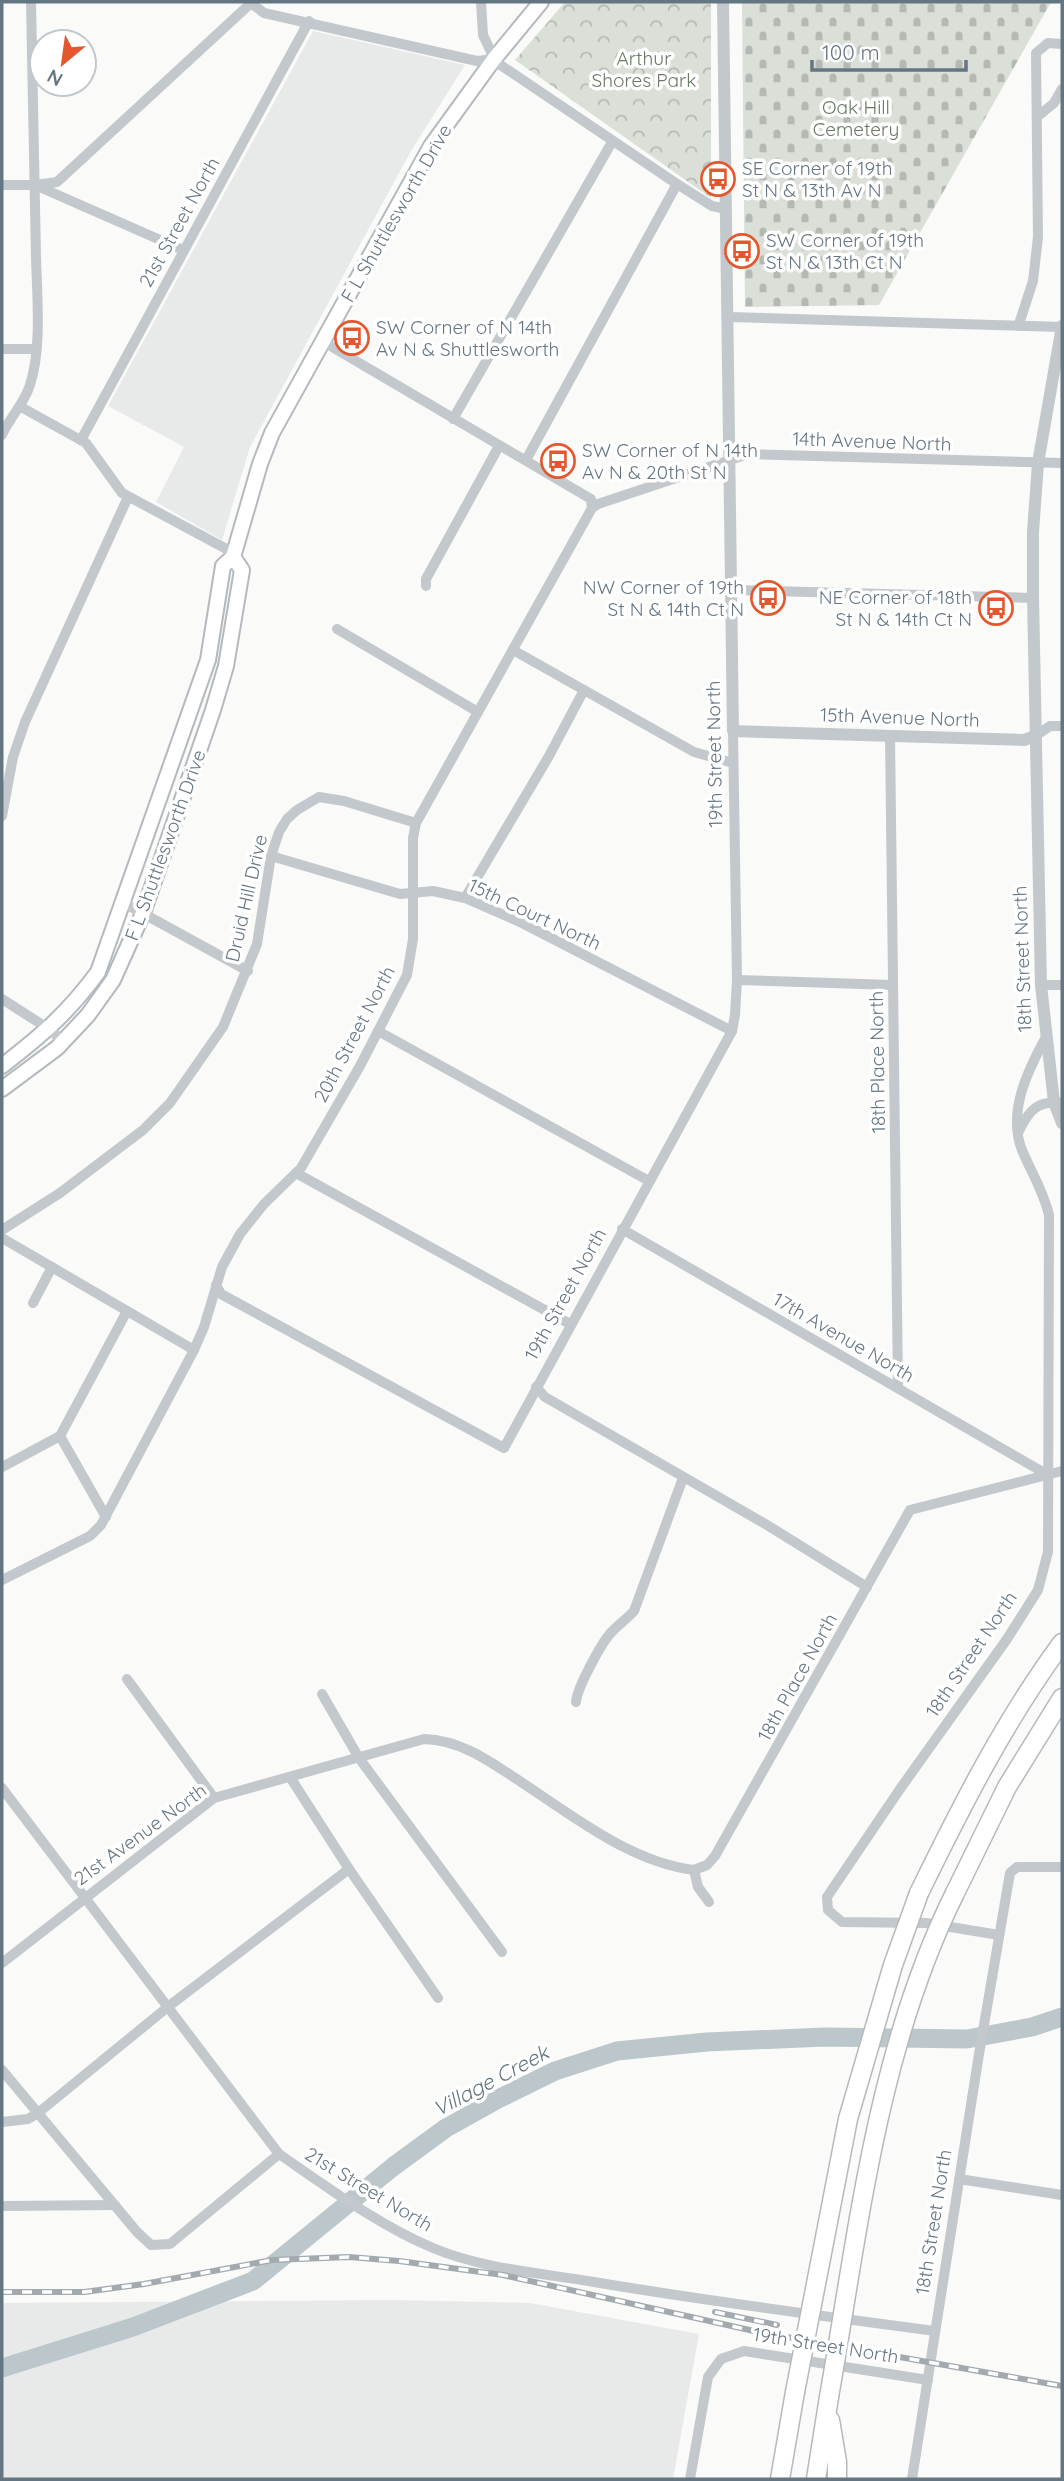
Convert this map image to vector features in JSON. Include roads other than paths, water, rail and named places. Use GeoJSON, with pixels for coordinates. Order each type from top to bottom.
{"type":"FeatureCollection","features":[{"type":"Feature","properties":{"kind":"highway"},"geometry":{"type":"LineString","coordinates":[[780,2477],[848,2119],[893,1965],[919,1893],[954,1821],[1011,1720],[1062,1643]]}},
{"type":"Feature","properties":{"kind":"highway"},"geometry":{"type":"LineString","coordinates":[[816,2479],[879,2110],[921,1972],[934,1934],[1007,1787],[1062,1698]]}},
{"type":"Feature","properties":{"kind":"highway"},"geometry":{"type":"LineString","coordinates":[[829,2402],[837,2462],[836,2479]]}},
{"type":"Feature","properties":{"kind":"main road","name":"F L Shuttlesworth Drive"},"geometry":{"type":"LineString","coordinates":[[2,1066],[50,1029],[79,999],[98,972],[208,660],[223,566],[234,555],[260,464],[272,433],[430,146],[494,59],[541,2]]}},
{"type":"Feature","properties":{"kind":"main road","name":"F L Shuttlesworth Drive"},"geometry":{"type":"LineString","coordinates":[[2,1089],[63,1041],[89,1015],[113,980],[144,913],[226,666],[242,570],[234,555]]}},
{"type":"Feature","properties":{"kind":"street"},"geometry":{"type":"LineString","coordinates":[[2,435],[8,422],[21,407],[31,383],[36,349],[31,2]]}},
{"type":"Feature","properties":{"kind":"street"},"geometry":{"type":"LineString","coordinates":[[481,2],[483,35],[494,59],[612,142],[712,206],[726,209]]}},
{"type":"Feature","properties":{"kind":"street","name":"19th Street North"},"geometry":{"type":"LineString","coordinates":[[216,1285],[221,1294],[504,1448],[732,1031],[737,980],[723,2]]}},
{"type":"Feature","properties":{"kind":"street"},"geometry":{"type":"LineString","coordinates":[[2,185],[57,182],[251,3],[264,13],[477,61],[494,59]]}},
{"type":"Feature","properties":{"kind":"street","name":"21st Street North"},"geometry":{"type":"LineString","coordinates":[[81,440],[309,21]]}},
{"type":"Feature","properties":{"kind":"street"},"geometry":{"type":"LineString","coordinates":[[1019,324],[1033,281],[1038,237],[1037,53],[1048,43],[1062,44]]}},
{"type":"Feature","properties":{"kind":"street"},"geometry":{"type":"LineString","coordinates":[[1037,117],[1054,103],[1062,89]]}},
{"type":"Feature","properties":{"kind":"street"},"geometry":{"type":"LineString","coordinates":[[453,419],[612,142]]}},
{"type":"Feature","properties":{"kind":"street"},"geometry":{"type":"LineString","coordinates":[[526,460],[677,184]]}},
{"type":"Feature","properties":{"kind":"street"},"geometry":{"type":"LineString","coordinates":[[35,185],[183,250]]}},
{"type":"Feature","properties":{"kind":"street"},"geometry":{"type":"LineString","coordinates":[[728,317],[1062,327]]}},
{"type":"Feature","properties":{"kind":"street","name":"18th Street North"},"geometry":{"type":"LineString","coordinates":[[999,1935],[926,1923],[842,1922],[828,1910],[827,1897],[1007,1639],[1038,1590],[1048,1552],[1049,1215],[1044,1192],[1021,1148],[1017,1113],[1028,1071],[1046,1037],[1041,985],[1033,532],[1038,463],[1062,327]]}},
{"type":"Feature","properties":{"kind":"street"},"geometry":{"type":"LineString","coordinates":[[322,341],[591,499],[592,508]]}},
{"type":"Feature","properties":{"kind":"street"},"geometry":{"type":"LineString","coordinates":[[2,349],[36,349]]}},
{"type":"Feature","properties":{"kind":"street"},"geometry":{"type":"LineString","coordinates":[[21,407],[81,440],[91,449],[114,484],[128,497],[234,555]]}},
{"type":"Feature","properties":{"kind":"street"},"geometry":{"type":"LineString","coordinates":[[426,586],[426,579],[499,446]]}},
{"type":"Feature","properties":{"kind":"street","name":"14th Avenue North"},"geometry":{"type":"LineString","coordinates":[[592,508],[748,454],[1062,463]]}},
{"type":"Feature","properties":{"kind":"street"},"geometry":{"type":"LineString","coordinates":[[2,816],[13,757],[25,722],[128,497]]}},
{"type":"Feature","properties":{"kind":"street","name":"20th Street North"},"geometry":{"type":"LineString","coordinates":[[2,1580],[90,1536],[106,1517],[194,1350],[222,1267],[240,1234],[264,1205],[302,1168],[378,1031],[407,975],[413,939],[413,838],[416,824],[592,508]]}},
{"type":"Feature","properties":{"kind":"street"},"geometry":{"type":"LineString","coordinates":[[732,590],[1033,598]]}},
{"type":"Feature","properties":{"kind":"street"},"geometry":{"type":"LineString","coordinates":[[337,629],[478,712]]}},
{"type":"Feature","properties":{"kind":"street"},"geometry":{"type":"LineString","coordinates":[[513,650],[694,752],[733,763]]}},
{"type":"Feature","properties":{"kind":"street"},"geometry":{"type":"LineString","coordinates":[[465,898],[549,756],[584,690]]}},
{"type":"Feature","properties":{"kind":"street","name":"15th Avenue North"},"geometry":{"type":"LineString","coordinates":[[733,731],[1024,740],[1050,726],[1062,726]]}},
{"type":"Feature","properties":{"kind":"street","name":"18th Place North"},"geometry":{"type":"LineString","coordinates":[[890,736],[898,1388]]}},
{"type":"Feature","properties":{"kind":"street","name":"Druid Hill Drive"},"geometry":{"type":"LineString","coordinates":[[2,1230],[81,1177],[143,1130],[170,1103],[223,1027],[257,944],[271,856],[279,832],[287,819],[319,797],[344,801],[416,824]]}},
{"type":"Feature","properties":{"kind":"street","name":"15th Court North"},"geometry":{"type":"LineString","coordinates":[[271,856],[400,894],[433,891],[465,898],[520,922],[732,1031]]}},
{"type":"Feature","properties":{"kind":"street"},"geometry":{"type":"LineString","coordinates":[[124,903],[248,971]]}},
{"type":"Feature","properties":{"kind":"street"},"geometry":{"type":"LineString","coordinates":[[737,980],[893,985]]}},
{"type":"Feature","properties":{"kind":"street"},"geometry":{"type":"LineString","coordinates":[[1041,985],[1062,985]]}},
{"type":"Feature","properties":{"kind":"street"},"geometry":{"type":"LineString","coordinates":[[2,999],[50,1029],[63,1041]]}},
{"type":"Feature","properties":{"kind":"street"},"geometry":{"type":"LineString","coordinates":[[378,1031],[649,1181]]}},
{"type":"Feature","properties":{"kind":"street"},"geometry":{"type":"LineString","coordinates":[[1046,1037],[1062,1123]]}},
{"type":"Feature","properties":{"kind":"street"},"geometry":{"type":"LineString","coordinates":[[1019,1131],[1027,1114],[1040,1105],[1058,1103]]}},
{"type":"Feature","properties":{"kind":"street"},"geometry":{"type":"LineString","coordinates":[[296,1173],[570,1324]]}},
{"type":"Feature","properties":{"kind":"street","name":"17th Avenue North"},"geometry":{"type":"LineString","coordinates":[[622,1229],[1048,1475]]}},
{"type":"Feature","properties":{"kind":"street"},"geometry":{"type":"LineString","coordinates":[[2,1238],[194,1350]]}},
{"type":"Feature","properties":{"kind":"street"},"geometry":{"type":"LineString","coordinates":[[33,1303],[52,1267]]}},
{"type":"Feature","properties":{"kind":"street"},"geometry":{"type":"LineString","coordinates":[[2,1467],[60,1436],[127,1311]]}},
{"type":"Feature","properties":{"kind":"street"},"geometry":{"type":"LineString","coordinates":[[536,1387],[545,1397],[767,1525],[867,1587]]}},
{"type":"Feature","properties":{"kind":"street"},"geometry":{"type":"LineString","coordinates":[[60,1436],[106,1517]]}},
{"type":"Feature","properties":{"kind":"street","name":"18th Place North"},"geometry":{"type":"LineString","coordinates":[[694,1870],[707,1866],[715,1856],[910,1510],[1062,1471]]}},
{"type":"Feature","properties":{"kind":"street"},"geometry":{"type":"LineString","coordinates":[[576,1702],[579,1689],[610,1632],[620,1627],[634,1611],[683,1478]]}},
{"type":"Feature","properties":{"kind":"street"},"geometry":{"type":"LineString","coordinates":[[127,1679],[214,1798]]}},
{"type":"Feature","properties":{"kind":"street"},"geometry":{"type":"LineString","coordinates":[[322,1694],[359,1758],[502,1952]]}},
{"type":"Feature","properties":{"kind":"street","name":"21st Avenue North"},"geometry":{"type":"LineString","coordinates":[[2,1963],[84,1896],[214,1798],[413,1741],[433,1740],[474,1751],[629,1851],[676,1868],[694,1870]]}},
{"type":"Feature","properties":{"kind":"street"},"geometry":{"type":"LineString","coordinates":[[290,1777],[349,1869],[438,1998]]}},
{"type":"Feature","properties":{"kind":"street","name":"21st Street North"},"geometry":{"type":"LineString","coordinates":[[2,1788],[279,2154],[396,2230],[434,2249],[481,2263],[714,2302],[935,2331]]}},
{"type":"Feature","properties":{"kind":"street","name":"18th Street North"},"geometry":{"type":"LineString","coordinates":[[912,2479],[1010,1873],[1017,1867],[1062,1867]]}},
{"type":"Feature","properties":{"kind":"street"},"geometry":{"type":"LineString","coordinates":[[2,2122],[28,2119],[38,2113],[169,2006],[349,1869]]}},
{"type":"Feature","properties":{"kind":"street"},"geometry":{"type":"LineString","coordinates":[[694,1870],[698,1887],[709,1902]]}},
{"type":"Feature","properties":{"kind":"street"},"geometry":{"type":"LineString","coordinates":[[2,2070],[151,2245],[166,2245],[279,2154]]}},
{"type":"Feature","properties":{"kind":"street"},"geometry":{"type":"LineString","coordinates":[[959,2179],[1062,2194]]}},
{"type":"Feature","properties":{"kind":"street"},"geometry":{"type":"LineString","coordinates":[[2,2206],[115,2205]]}},
{"type":"Feature","properties":{"kind":"street","name":"19th Street North"},"geometry":{"type":"LineString","coordinates":[[690,2479],[708,2377],[721,2358],[744,2351],[928,2379]]}},
{"type":"Feature","properties":{"kind":"waterway","name":"Village Creek"},"geometry":{"type":"LineString","coordinates":[[2,2368],[133,2327],[253,2281],[394,2166],[446,2128],[555,2071],[617,2051],[707,2042],[825,2037],[967,2039],[1032,2027],[1062,2017]]}},
{"type":"Feature","properties":{"kind":"railway"},"geometry":{"type":"LineString","coordinates":[[2,2292],[84,2292],[144,2284],[272,2260],[349,2257],[399,2261],[503,2275],[754,2331],[1062,2386]]}},
{"type":"Feature","properties":{"kind":"railway"},"geometry":{"type":"LineString","coordinates":[[715,2312],[777,2325]]}},
{"type":"Feature","properties":{"kind":"place","name":"SE Corner of 19th St N & 13th Av N"},"geometry":{"type":"Point","coordinates":[718,179]}},
{"type":"Feature","properties":{"kind":"place","name":"SW Corner of 19th St N & 13th Ct N"},"geometry":{"type":"Point","coordinates":[742,251]}},
{"type":"Feature","properties":{"kind":"place","name":"SW Corner of N 14th Av N & Shuttlesworth"},"geometry":{"type":"Point","coordinates":[352,338]}},
{"type":"Feature","properties":{"kind":"place","name":"SW Corner of N 14th Av N & 20th St N"},"geometry":{"type":"Point","coordinates":[558,461]}},
{"type":"Feature","properties":{"kind":"place","name":"NW Corner of 19th St N & 14th Ct N"},"geometry":{"type":"Point","coordinates":[768,598]}},
{"type":"Feature","properties":{"kind":"place","name":"NE Corner of 18th St N & 14th Ct N"},"geometry":{"type":"Point","coordinates":[996,608]}},
{"type":"Feature","properties":{"kind":"park label","name":"Arthur Shores Park"},"geometry":{"type":"Point","coordinates":[644,69]}},
{"type":"Feature","properties":{"kind":"park label","name":"Oak Hill Cemetery"},"geometry":{"type":"Point","coordinates":[856,118]}}]}
